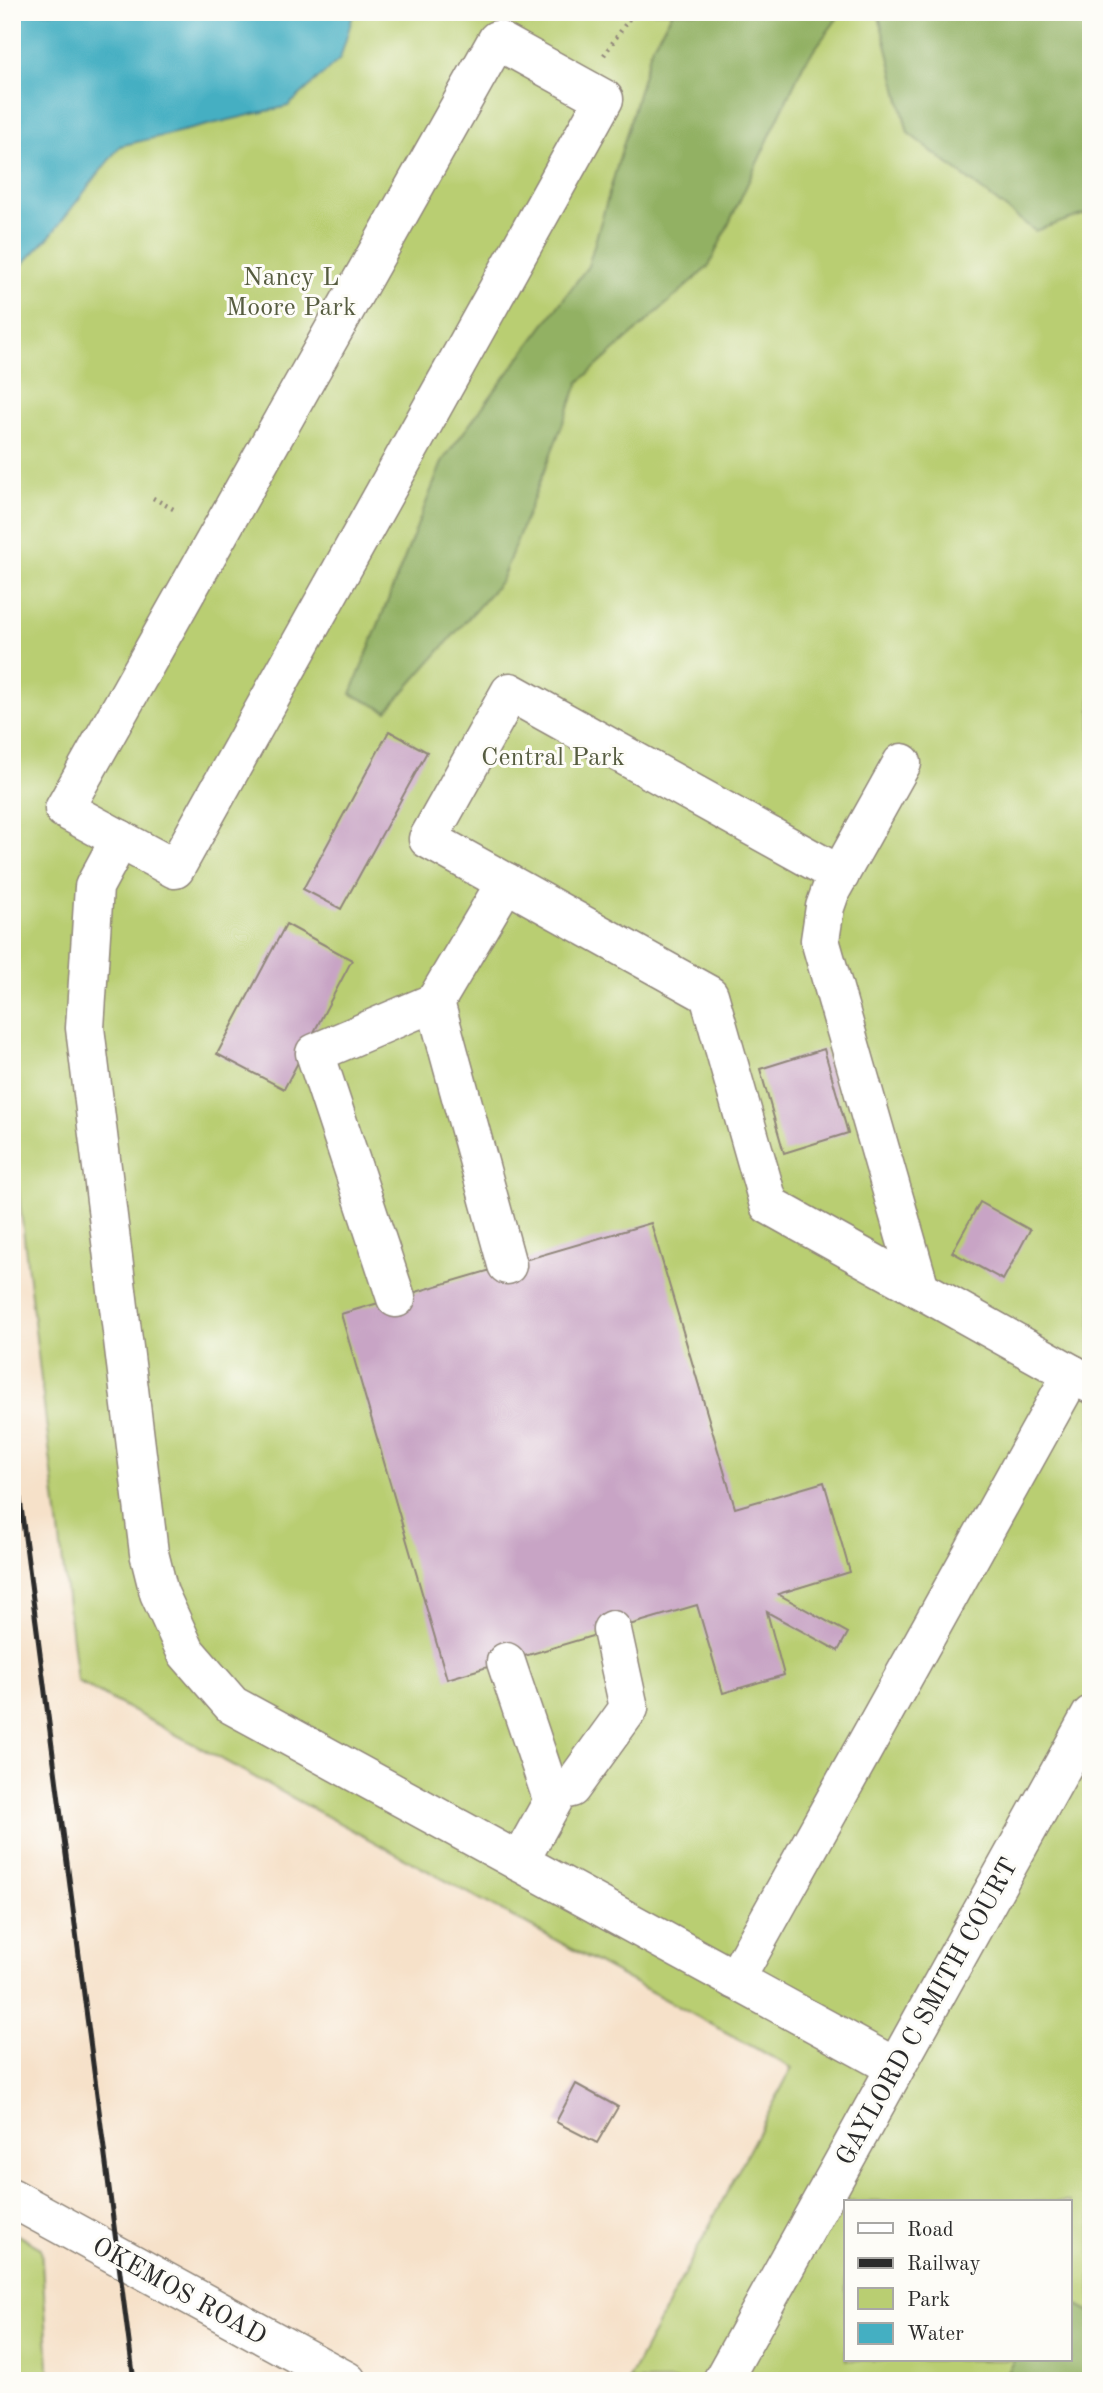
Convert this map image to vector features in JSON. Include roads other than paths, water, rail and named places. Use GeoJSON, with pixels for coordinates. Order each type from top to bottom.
{"type":"FeatureCollection","features":[{"type":"Feature","properties":{"kind":"street"},"geometry":{"type":"LineString","coordinates":[[497,40],[604,99],[175,870],[120,839],[64,809],[497,40]]}},
{"type":"Feature","properties":{"kind":"street"},"geometry":{"type":"LineString","coordinates":[[736,1980],[1081,1379],[769,1205],[709,995],[428,839],[510,692],[840,876]]}},
{"type":"Feature","properties":{"kind":"street"},"geometry":{"type":"LineString","coordinates":[[902,764],[825,907],[820,940],[920,1289]]}},
{"type":"Feature","properties":{"kind":"street"},"geometry":{"type":"LineString","coordinates":[[120,839],[94,887],[85,1028],[149,1553],[159,1593],[187,1652],[232,1705],[895,2067]]}},
{"type":"Feature","properties":{"kind":"street"},"geometry":{"type":"LineString","coordinates":[[396,1298],[315,1053],[435,1002],[506,882]]}},
{"type":"Feature","properties":{"kind":"street"},"geometry":{"type":"LineString","coordinates":[[435,1002],[507,1265]]}},
{"type":"Feature","properties":{"kind":"street"},"geometry":{"type":"LineString","coordinates":[[506,1662],[550,1793],[571,1788],[629,1707],[612,1630]]}},
{"type":"Feature","properties":{"kind":"street","name":"GAYLORD C SMITH COURT"},"geometry":{"type":"LineString","coordinates":[[722,2381],[1091,1715]]}},
{"type":"Feature","properties":{"kind":"street"},"geometry":{"type":"LineString","coordinates":[[519,1862],[559,1790]]}},
{"type":"Feature","properties":{"kind":"street","name":"OKEMOS ROAD"},"geometry":{"type":"LineString","coordinates":[[12,2198],[347,2381]]}},
{"type":"Feature","properties":{"kind":"water"},"geometry":{"type":"Polygon","coordinates":[[[12,12],[354,12],[340,59],[288,106],[120,146],[50,236],[12,275],[12,12]]]}},
{"type":"Feature","properties":{"kind":"railway"},"geometry":{"type":"LineString","coordinates":[[12,1437],[134,2381]]}},
{"type":"Feature","properties":{"kind":"park label","name":"Nancy L Moore Park"},"geometry":{"type":"Point","coordinates":[291,291]}},
{"type":"Feature","properties":{"kind":"park label","name":"Central Park"},"geometry":{"type":"Point","coordinates":[553,756]}}]}
